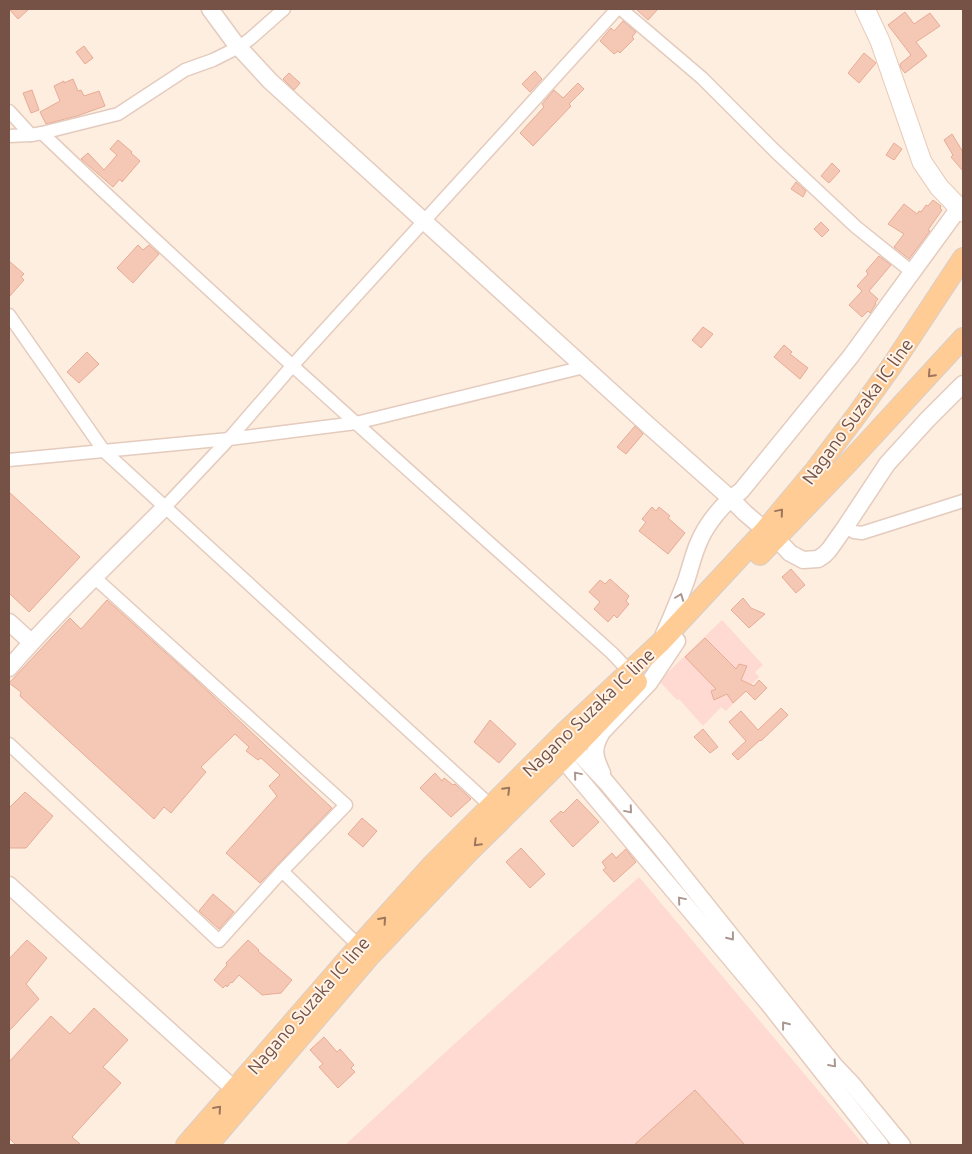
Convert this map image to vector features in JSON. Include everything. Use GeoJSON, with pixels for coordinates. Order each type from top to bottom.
{"type":"FeatureCollection","features":[{"type":"Feature","properties":{"kind":"main road"},"geometry":{"type":"LineString","coordinates":[[865,9],[880,41],[922,162],[939,187],[962,206]]}},
{"type":"Feature","properties":{"kind":"main road","name":"Nagano Suzaka IC line"},"geometry":{"type":"LineString","coordinates":[[771,534],[898,356],[963,258]]}},
{"type":"Feature","properties":{"kind":"main road","name":"Nagano Suzaka IC line"},"geometry":{"type":"LineString","coordinates":[[208,1145],[369,957],[771,534],[926,379],[963,338]]}},
{"type":"Feature","properties":{"kind":"main road","name":"Nagano Suzaka IC line"},"geometry":{"type":"LineString","coordinates":[[186,1145],[431,866],[491,806],[565,749],[630,672],[669,641]]}},
{"type":"Feature","properties":{"kind":"street"},"geometry":{"type":"LineString","coordinates":[[210,9],[235,44],[270,81],[745,513],[796,557],[803,560],[818,560],[829,550],[887,464],[963,384]]}},
{"type":"Feature","properties":{"kind":"street"},"geometry":{"type":"LineString","coordinates":[[9,136],[36,134],[118,114],[186,70],[213,60],[239,47],[284,9]]}},
{"type":"Feature","properties":{"kind":"street"},"geometry":{"type":"LineString","coordinates":[[9,668],[31,642],[165,507],[228,439],[617,9]]}},
{"type":"Feature","properties":{"kind":"street"},"geometry":{"type":"LineString","coordinates":[[621,9],[702,78],[775,151],[856,227],[912,272]]}},
{"type":"Feature","properties":{"kind":"street"},"geometry":{"type":"LineString","coordinates":[[9,111],[114,203],[630,672]]}},
{"type":"Feature","properties":{"kind":"street"},"geometry":{"type":"LineString","coordinates":[[606,782],[594,752],[598,739],[602,732],[649,682],[669,641],[677,604],[698,544],[710,522],[730,498],[741,491],[851,356],[962,206]]}},
{"type":"Feature","properties":{"kind":"street"},"geometry":{"type":"LineString","coordinates":[[9,315],[104,451],[491,806]]}},
{"type":"Feature","properties":{"kind":"street"},"geometry":{"type":"LineString","coordinates":[[9,460],[228,439],[356,423],[584,367]]}},
{"type":"Feature","properties":{"kind":"street"},"geometry":{"type":"LineString","coordinates":[[846,526],[854,532],[862,533],[963,501]]}},
{"type":"Feature","properties":{"kind":"street"},"geometry":{"type":"LineString","coordinates":[[9,744],[218,942],[282,871],[346,805],[94,577]]}},
{"type":"Feature","properties":{"kind":"street"},"geometry":{"type":"LineString","coordinates":[[9,622],[31,642]]}},
{"type":"Feature","properties":{"kind":"street"},"geometry":{"type":"LineString","coordinates":[[565,749],[606,782],[834,1065],[902,1145]]}},
{"type":"Feature","properties":{"kind":"street"},"geometry":{"type":"LineString","coordinates":[[565,749],[880,1145]]}},
{"type":"Feature","properties":{"kind":"street"},"geometry":{"type":"LineString","coordinates":[[282,871],[359,946]]}},
{"type":"Feature","properties":{"kind":"street"},"geometry":{"type":"LineString","coordinates":[[9,885],[235,1090]]}},
{"type":"Feature","properties":{"kind":"shaded area"},"geometry":{"type":"Polygon","coordinates":[[[722,620],[763,665],[755,672],[759,677],[726,711],[721,707],[703,726],[679,699],[677,700],[659,681],[722,620]]]}},
{"type":"Feature","properties":{"kind":"shaded area"},"geometry":{"type":"Polygon","coordinates":[[[639,877],[864,1145],[345,1145],[450,1048],[639,877]]]}},
{"type":"Feature","properties":{"kind":"building"},"geometry":{"type":"Polygon","coordinates":[[[9,9],[29,9],[18,19],[9,9]]]}},
{"type":"Feature","properties":{"kind":"building"},"geometry":{"type":"Polygon","coordinates":[[[636,9],[658,9],[648,20],[636,9]]]}},
{"type":"Feature","properties":{"kind":"building"},"geometry":{"type":"Polygon","coordinates":[[[905,12],[914,24],[930,13],[940,26],[916,42],[927,56],[905,73],[900,64],[911,55],[888,25],[905,12]]]}},
{"type":"Feature","properties":{"kind":"building"},"geometry":{"type":"Polygon","coordinates":[[[623,21],[636,32],[632,37],[634,39],[620,53],[618,51],[614,54],[600,41],[611,28],[614,31],[623,21]]]}},
{"type":"Feature","properties":{"kind":"building"},"geometry":{"type":"Polygon","coordinates":[[[84,46],[93,58],[85,64],[76,52],[84,46]]]}},
{"type":"Feature","properties":{"kind":"building"},"geometry":{"type":"Polygon","coordinates":[[[864,53],[876,63],[859,83],[848,73],[864,53]]]}},
{"type":"Feature","properties":{"kind":"building"},"geometry":{"type":"Polygon","coordinates":[[[535,71],[542,79],[530,92],[522,84],[535,71]]]}},
{"type":"Feature","properties":{"kind":"building"},"geometry":{"type":"Polygon","coordinates":[[[289,73],[300,83],[294,90],[283,79],[289,73]]]}},
{"type":"Feature","properties":{"kind":"building"},"geometry":{"type":"Polygon","coordinates":[[[73,79],[78,91],[81,90],[84,96],[99,91],[105,106],[46,124],[40,112],[60,101],[54,86],[73,79]]]}},
{"type":"Feature","properties":{"kind":"building"},"geometry":{"type":"Polygon","coordinates":[[[578,83],[584,89],[569,104],[571,106],[533,146],[520,133],[544,107],[542,104],[554,90],[563,98],[578,83]]]}},
{"type":"Feature","properties":{"kind":"building"},"geometry":{"type":"Polygon","coordinates":[[[32,90],[39,110],[31,113],[23,93],[32,90]]]}},
{"type":"Feature","properties":{"kind":"building"},"geometry":{"type":"Polygon","coordinates":[[[952,134],[963,152],[963,171],[951,157],[953,155],[944,140],[952,134]]]}},
{"type":"Feature","properties":{"kind":"building"},"geometry":{"type":"Polygon","coordinates":[[[118,140],[140,161],[122,182],[120,179],[113,187],[81,159],[88,153],[104,170],[117,155],[110,149],[118,140]]]}},
{"type":"Feature","properties":{"kind":"building"},"geometry":{"type":"Polygon","coordinates":[[[894,143],[902,149],[894,160],[886,155],[894,143]]]}},
{"type":"Feature","properties":{"kind":"building"},"geometry":{"type":"Polygon","coordinates":[[[832,163],[840,171],[829,183],[821,176],[832,163]]]}},
{"type":"Feature","properties":{"kind":"building"},"geometry":{"type":"Polygon","coordinates":[[[796,182],[806,191],[803,197],[791,189],[796,182]]]}},
{"type":"Feature","properties":{"kind":"building"},"geometry":{"type":"Polygon","coordinates":[[[933,200],[941,206],[942,210],[928,230],[930,231],[909,259],[894,247],[904,234],[888,224],[904,204],[917,214],[933,200]]]}},
{"type":"Feature","properties":{"kind":"building"},"geometry":{"type":"Polygon","coordinates":[[[821,222],[829,230],[822,237],[814,229],[821,222]]]}},
{"type":"Feature","properties":{"kind":"building"},"geometry":{"type":"Polygon","coordinates":[[[138,245],[143,250],[149,245],[159,254],[133,283],[117,268],[138,245]]]}},
{"type":"Feature","properties":{"kind":"building"},"geometry":{"type":"Polygon","coordinates":[[[879,256],[891,265],[869,291],[878,299],[870,313],[868,311],[862,317],[849,305],[862,291],[857,286],[868,274],[866,271],[879,256]]]}},
{"type":"Feature","properties":{"kind":"building"},"geometry":{"type":"Polygon","coordinates":[[[9,261],[24,274],[21,277],[24,280],[9,297],[9,261]]]}},
{"type":"Feature","properties":{"kind":"building"},"geometry":{"type":"Polygon","coordinates":[[[703,327],[713,334],[701,348],[692,340],[703,327]]]}},
{"type":"Feature","properties":{"kind":"building"},"geometry":{"type":"Polygon","coordinates":[[[784,345],[792,352],[790,354],[808,368],[800,379],[774,357],[784,345]]]}},
{"type":"Feature","properties":{"kind":"building"},"geometry":{"type":"Polygon","coordinates":[[[87,352],[99,364],[79,383],[67,372],[87,352]]]}},
{"type":"Feature","properties":{"kind":"building"},"geometry":{"type":"Polygon","coordinates":[[[635,426],[643,434],[626,454],[617,447],[635,426]]]}},
{"type":"Feature","properties":{"kind":"building"},"geometry":{"type":"Polygon","coordinates":[[[9,492],[80,557],[29,612],[9,593],[9,492]]]}},
{"type":"Feature","properties":{"kind":"building"},"geometry":{"type":"Polygon","coordinates":[[[652,507],[656,511],[659,507],[685,533],[668,554],[639,531],[646,522],[642,519],[652,507]]]}},
{"type":"Feature","properties":{"kind":"building"},"geometry":{"type":"Polygon","coordinates":[[[791,569],[805,585],[796,593],[782,577],[791,569]]]}},
{"type":"Feature","properties":{"kind":"building"},"geometry":{"type":"Polygon","coordinates":[[[610,579],[629,596],[626,601],[629,604],[617,618],[614,615],[608,622],[594,609],[600,602],[589,592],[600,580],[605,584],[610,579]]]}},
{"type":"Feature","properties":{"kind":"building"},"geometry":{"type":"Polygon","coordinates":[[[743,598],[751,608],[765,614],[749,628],[731,610],[743,598]]]}},
{"type":"Feature","properties":{"kind":"building"},"geometry":{"type":"Polygon","coordinates":[[[107,600],[196,680],[332,808],[260,883],[226,853],[277,796],[269,786],[280,775],[261,758],[258,760],[246,751],[249,747],[235,734],[201,767],[206,772],[171,813],[164,807],[154,819],[20,696],[21,692],[9,683],[70,618],[81,629],[107,600]]]}},
{"type":"Feature","properties":{"kind":"building"},"geometry":{"type":"Polygon","coordinates":[[[705,638],[736,669],[739,664],[747,666],[741,680],[754,686],[759,680],[767,688],[755,700],[746,691],[733,703],[727,694],[714,700],[711,691],[716,689],[685,657],[705,638]]]}},
{"type":"Feature","properties":{"kind":"building"},"geometry":{"type":"Polygon","coordinates":[[[781,708],[788,715],[738,760],[732,754],[746,741],[729,722],[741,711],[758,730],[781,708]]]}},
{"type":"Feature","properties":{"kind":"building"},"geometry":{"type":"Polygon","coordinates":[[[490,720],[516,744],[499,763],[474,742],[490,720]]]}},
{"type":"Feature","properties":{"kind":"building"},"geometry":{"type":"Polygon","coordinates":[[[703,729],[718,747],[710,753],[694,737],[703,729]]]}},
{"type":"Feature","properties":{"kind":"building"},"geometry":{"type":"Polygon","coordinates":[[[435,773],[442,781],[444,778],[453,785],[455,784],[471,799],[451,817],[420,788],[435,773]]]}},
{"type":"Feature","properties":{"kind":"building"},"geometry":{"type":"Polygon","coordinates":[[[25,792],[53,816],[26,848],[9,848],[9,808],[25,792]]]}},
{"type":"Feature","properties":{"kind":"building"},"geometry":{"type":"Polygon","coordinates":[[[577,799],[599,822],[573,847],[550,821],[561,811],[563,813],[577,799]]]}},
{"type":"Feature","properties":{"kind":"building"},"geometry":{"type":"Polygon","coordinates":[[[362,818],[377,831],[363,847],[348,834],[362,818]]]}},
{"type":"Feature","properties":{"kind":"building"},"geometry":{"type":"Polygon","coordinates":[[[521,848],[545,874],[530,888],[506,862],[521,848]]]}},
{"type":"Feature","properties":{"kind":"building"},"geometry":{"type":"Polygon","coordinates":[[[626,849],[636,862],[614,882],[603,870],[606,868],[602,862],[612,853],[616,858],[626,849]]]}},
{"type":"Feature","properties":{"kind":"building"},"geometry":{"type":"Polygon","coordinates":[[[213,894],[234,912],[219,929],[199,911],[213,894]]]}},
{"type":"Feature","properties":{"kind":"building"},"geometry":{"type":"Polygon","coordinates":[[[27,940],[47,958],[26,984],[39,999],[9,1031],[9,959],[27,940]]]}},
{"type":"Feature","properties":{"kind":"building"},"geometry":{"type":"Polygon","coordinates":[[[248,940],[292,980],[281,993],[262,995],[239,975],[232,983],[223,988],[214,980],[227,965],[226,963],[248,940]]]}},
{"type":"Feature","properties":{"kind":"building"},"geometry":{"type":"Polygon","coordinates":[[[94,1008],[128,1040],[103,1067],[121,1083],[72,1137],[81,1145],[16,1145],[9,1138],[9,1062],[51,1016],[70,1034],[94,1008]]]}},
{"type":"Feature","properties":{"kind":"building"},"geometry":{"type":"Polygon","coordinates":[[[324,1037],[337,1052],[340,1049],[354,1065],[351,1068],[355,1072],[338,1088],[319,1067],[323,1064],[310,1050],[324,1037]]]}},
{"type":"Feature","properties":{"kind":"building"},"geometry":{"type":"Polygon","coordinates":[[[695,1090],[745,1145],[634,1145],[695,1090]]]}}]}
